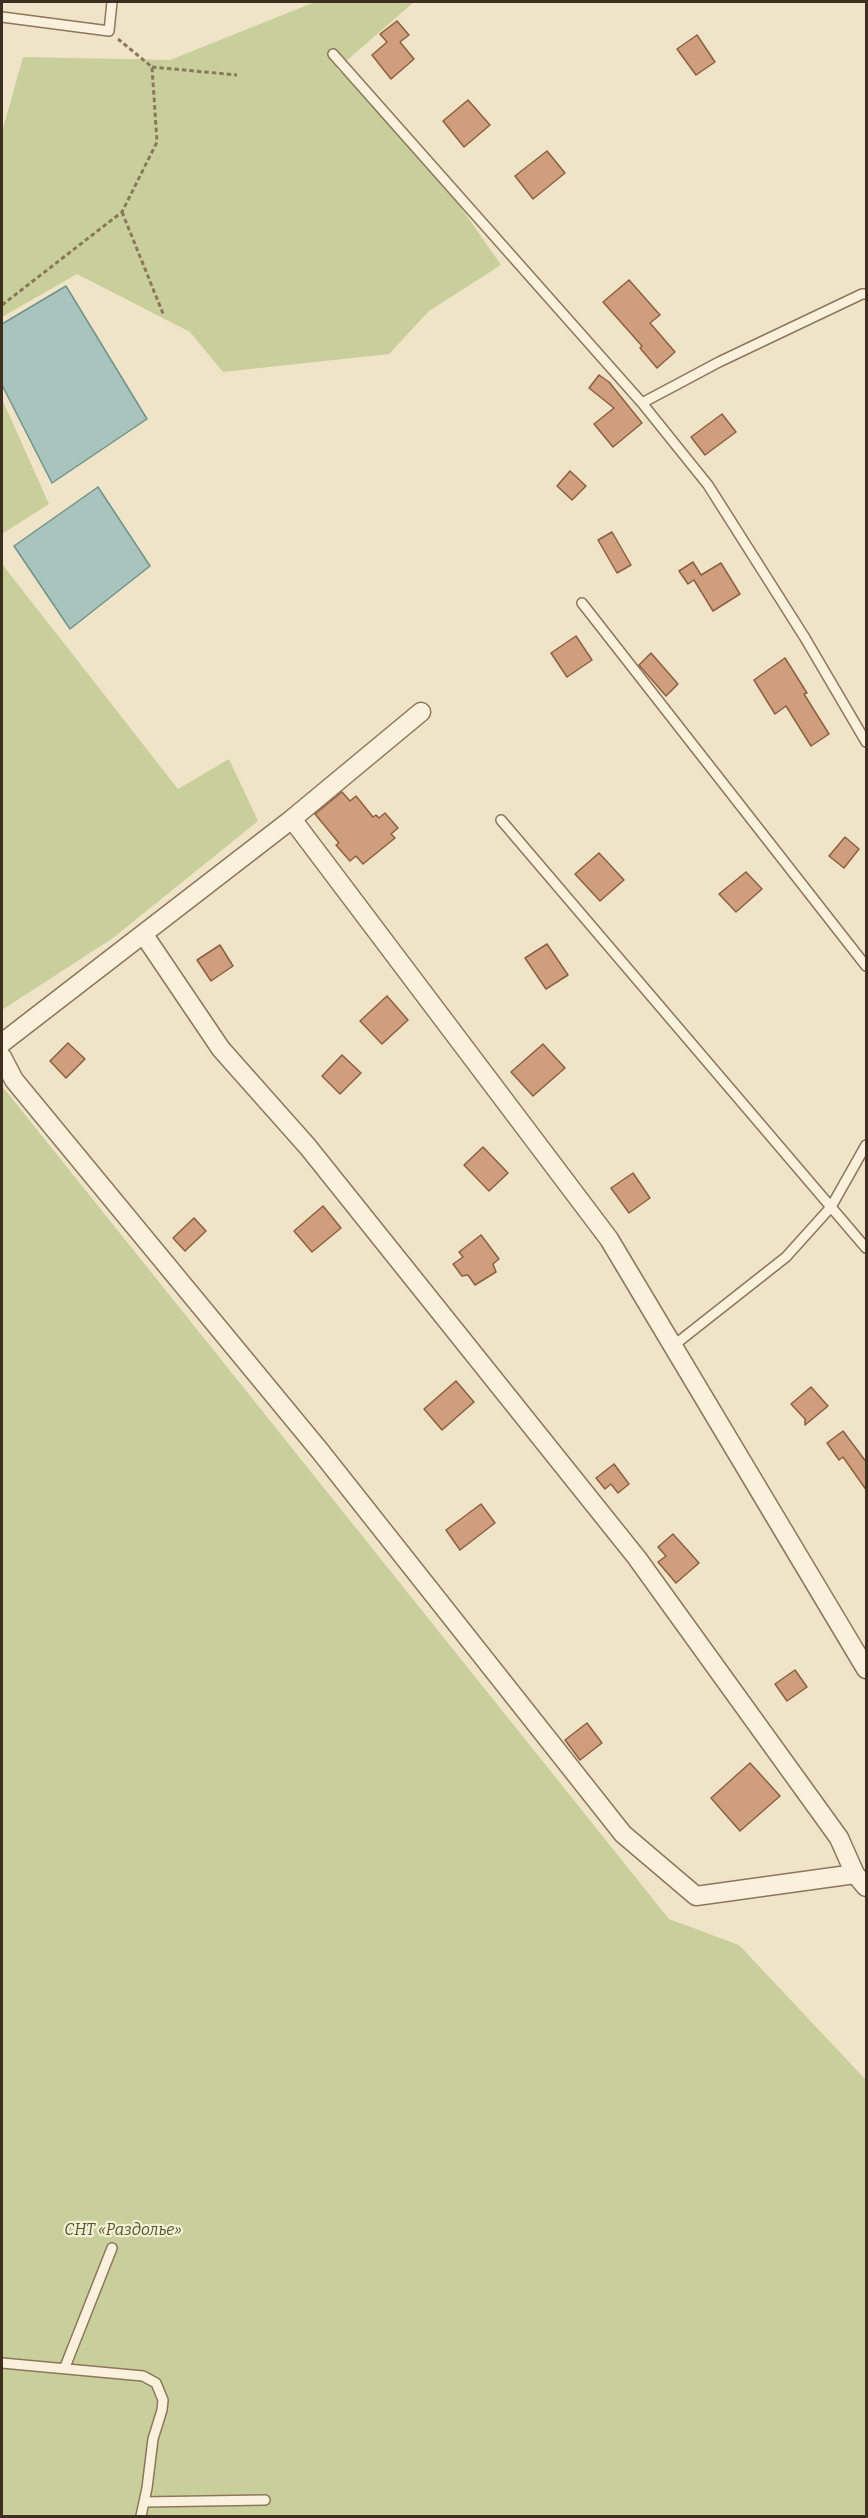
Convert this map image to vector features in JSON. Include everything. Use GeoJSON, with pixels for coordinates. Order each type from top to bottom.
{"type":"FeatureCollection","features":[{"type":"Feature","properties":{"kind":"street"},"geometry":{"type":"LineString","coordinates":[[2,1043],[292,819],[421,712]]}},
{"type":"Feature","properties":{"kind":"street"},"geometry":{"type":"LineString","coordinates":[[292,819],[609,1239],[867,1669]]}},
{"type":"Feature","properties":{"kind":"street"},"geometry":{"type":"LineString","coordinates":[[2,1056],[14,1080],[320,1451],[623,1834],[696,1896],[861,1880],[839,1838],[637,1558],[308,1147],[221,1049],[144,935]]}},
{"type":"Feature","properties":{"kind":"lane"},"geometry":{"type":"LineString","coordinates":[[2,17],[109,31],[112,2]]}},
{"type":"Feature","properties":{"kind":"lane"},"geometry":{"type":"LineString","coordinates":[[333,54],[642,402],[708,485],[805,638],[867,742]]}},
{"type":"Feature","properties":{"kind":"lane"},"geometry":{"type":"LineString","coordinates":[[642,402],[729,357],[861,294],[867,294]]}},
{"type":"Feature","properties":{"kind":"lane"},"geometry":{"type":"LineString","coordinates":[[582,603],[867,966]]}},
{"type":"Feature","properties":{"kind":"lane"},"geometry":{"type":"LineString","coordinates":[[501,820],[867,1248]]}},
{"type":"Feature","properties":{"kind":"lane"},"geometry":{"type":"LineString","coordinates":[[673,1346],[786,1257],[831,1207],[867,1145]]}},
{"type":"Feature","properties":{"kind":"lane"},"geometry":{"type":"LineString","coordinates":[[64,2367],[112,2248]]}},
{"type":"Feature","properties":{"kind":"lane"},"geometry":{"type":"LineString","coordinates":[[2,2363],[143,2376],[156,2383],[163,2400],[162,2410],[153,2439],[141,2517]]}},
{"type":"Feature","properties":{"kind":"lane"},"geometry":{"type":"LineString","coordinates":[[144,2502],[265,2500]]}},
{"type":"Feature","properties":{"kind":"path"},"geometry":{"type":"LineString","coordinates":[[109,31],[152,67],[237,75]]}},
{"type":"Feature","properties":{"kind":"path"},"geometry":{"type":"LineString","coordinates":[[2,305],[122,212],[157,142],[152,67]]}},
{"type":"Feature","properties":{"kind":"path"},"geometry":{"type":"LineString","coordinates":[[122,212],[164,316]]}},
{"type":"Feature","properties":{"kind":"green space"},"geometry":{"type":"Polygon","coordinates":[[[315,2],[414,2],[337,69],[405,127],[501,265],[429,311],[389,354],[223,372],[190,332],[77,274],[2,317],[2,132],[23,57],[170,60],[315,2]]]}},
{"type":"Feature","properties":{"kind":"green space"},"geometry":{"type":"Polygon","coordinates":[[[2,399],[49,504],[2,534],[2,399]]]}},
{"type":"Feature","properties":{"kind":"green space"},"geometry":{"type":"Polygon","coordinates":[[[2,564],[178,789],[229,759],[258,821],[113,938],[2,1010],[2,564]]]}},
{"type":"Feature","properties":{"kind":"green space","name":"СНТ «Раздолье»"},"geometry":{"type":"Polygon","coordinates":[[[2,1086],[669,1919],[739,1945],[866,2080],[866,2516],[2,2516],[2,1086]]]}},
{"type":"Feature","properties":{"kind":"water"},"geometry":{"type":"Polygon","coordinates":[[[66,286],[147,419],[52,483],[2,385],[2,324],[66,286]]]}},
{"type":"Feature","properties":{"kind":"water"},"geometry":{"type":"Polygon","coordinates":[[[98,487],[150,566],[70,629],[14,546],[98,487]]]}},
{"type":"Feature","properties":{"kind":"building"},"geometry":{"type":"Polygon","coordinates":[[[397,21],[409,35],[400,42],[414,59],[391,79],[372,55],[387,42],[380,34],[397,21]]]}},
{"type":"Feature","properties":{"kind":"building"},"geometry":{"type":"Polygon","coordinates":[[[697,35],[715,62],[696,75],[677,49],[697,35]]]}},
{"type":"Feature","properties":{"kind":"building"},"geometry":{"type":"Polygon","coordinates":[[[468,100],[490,125],[464,147],[443,121],[468,100]]]}},
{"type":"Feature","properties":{"kind":"building"},"geometry":{"type":"Polygon","coordinates":[[[547,151],[565,173],[533,199],[515,176],[547,151]]]}},
{"type":"Feature","properties":{"kind":"building"},"geometry":{"type":"Polygon","coordinates":[[[629,280],[660,315],[650,323],[675,352],[657,368],[640,348],[642,346],[603,302],[629,280]]]}},
{"type":"Feature","properties":{"kind":"building"},"geometry":{"type":"Polygon","coordinates":[[[599,375],[609,382],[642,423],[613,447],[594,424],[614,408],[589,388],[599,375]]]}},
{"type":"Feature","properties":{"kind":"building"},"geometry":{"type":"Polygon","coordinates":[[[722,414],[736,432],[705,455],[691,437],[722,414]]]}},
{"type":"Feature","properties":{"kind":"building"},"geometry":{"type":"Polygon","coordinates":[[[570,471],[586,486],[572,500],[557,486],[570,471]]]}},
{"type":"Feature","properties":{"kind":"building"},"geometry":{"type":"Polygon","coordinates":[[[612,532],[631,565],[617,573],[598,540],[612,532]]]}},
{"type":"Feature","properties":{"kind":"building"},"geometry":{"type":"Polygon","coordinates":[[[693,562],[701,575],[721,563],[740,594],[713,611],[694,580],[688,584],[679,571],[693,562]]]}},
{"type":"Feature","properties":{"kind":"building"},"geometry":{"type":"Polygon","coordinates":[[[576,636],[592,660],[567,677],[551,653],[576,636]]]}},
{"type":"Feature","properties":{"kind":"building"},"geometry":{"type":"Polygon","coordinates":[[[651,653],[678,684],[666,696],[639,665],[651,653]]]}},
{"type":"Feature","properties":{"kind":"building"},"geometry":{"type":"Polygon","coordinates":[[[785,658],[829,734],[811,746],[786,706],[775,714],[754,680],[785,658]]]}},
{"type":"Feature","properties":{"kind":"building"},"geometry":{"type":"Polygon","coordinates":[[[342,792],[350,801],[356,796],[373,817],[376,815],[379,818],[385,813],[398,828],[391,834],[395,838],[363,864],[356,856],[350,861],[336,845],[339,843],[315,814],[342,792]]]}},
{"type":"Feature","properties":{"kind":"building"},"geometry":{"type":"Polygon","coordinates":[[[845,837],[859,849],[844,868],[829,856],[845,837]]]}},
{"type":"Feature","properties":{"kind":"building"},"geometry":{"type":"Polygon","coordinates":[[[599,853],[624,880],[600,901],[575,874],[599,853]]]}},
{"type":"Feature","properties":{"kind":"building"},"geometry":{"type":"Polygon","coordinates":[[[746,872],[762,889],[736,912],[719,894],[746,872]]]}},
{"type":"Feature","properties":{"kind":"building"},"geometry":{"type":"Polygon","coordinates":[[[547,944],[568,975],[546,989],[525,958],[547,944]]]}},
{"type":"Feature","properties":{"kind":"building"},"geometry":{"type":"Polygon","coordinates":[[[220,945],[233,966],[211,981],[197,960],[220,945]]]}},
{"type":"Feature","properties":{"kind":"building"},"geometry":{"type":"Polygon","coordinates":[[[387,996],[408,1020],[382,1044],[360,1021],[387,996]]]}},
{"type":"Feature","properties":{"kind":"building"},"geometry":{"type":"Polygon","coordinates":[[[68,1043],[85,1059],[66,1078],[50,1061],[68,1043]]]}},
{"type":"Feature","properties":{"kind":"building"},"geometry":{"type":"Polygon","coordinates":[[[543,1044],[565,1068],[533,1096],[511,1072],[543,1044]]]}},
{"type":"Feature","properties":{"kind":"building"},"geometry":{"type":"Polygon","coordinates":[[[342,1055],[361,1073],[340,1094],[322,1076],[342,1055]]]}},
{"type":"Feature","properties":{"kind":"building"},"geometry":{"type":"Polygon","coordinates":[[[483,1147],[508,1173],[489,1191],[464,1165],[483,1147]]]}},
{"type":"Feature","properties":{"kind":"building"},"geometry":{"type":"Polygon","coordinates":[[[633,1173],[650,1198],[629,1213],[611,1188],[633,1173]]]}},
{"type":"Feature","properties":{"kind":"building"},"geometry":{"type":"Polygon","coordinates":[[[323,1206],[341,1228],[312,1252],[294,1231],[323,1206]]]}},
{"type":"Feature","properties":{"kind":"building"},"geometry":{"type":"Polygon","coordinates":[[[194,1218],[206,1231],[185,1251],[173,1238],[194,1218]]]}},
{"type":"Feature","properties":{"kind":"building"},"geometry":{"type":"Polygon","coordinates":[[[481,1235],[499,1259],[493,1264],[496,1272],[475,1285],[468,1275],[462,1276],[453,1264],[463,1257],[459,1252],[481,1235]]]}},
{"type":"Feature","properties":{"kind":"building"},"geometry":{"type":"Polygon","coordinates":[[[456,1381],[474,1402],[442,1430],[424,1409],[456,1381]]]}},
{"type":"Feature","properties":{"kind":"building"},"geometry":{"type":"Polygon","coordinates":[[[811,1387],[828,1406],[805,1425],[805,1419],[791,1404],[811,1387]]]}},
{"type":"Feature","properties":{"kind":"building"},"geometry":{"type":"Polygon","coordinates":[[[843,1431],[867,1463],[867,1491],[843,1457],[839,1460],[827,1443],[843,1431]]]}},
{"type":"Feature","properties":{"kind":"building"},"geometry":{"type":"Polygon","coordinates":[[[614,1464],[629,1484],[618,1493],[611,1484],[605,1489],[596,1478],[614,1464]]]}},
{"type":"Feature","properties":{"kind":"building"},"geometry":{"type":"Polygon","coordinates":[[[481,1504],[495,1523],[460,1550],[446,1530],[481,1504]]]}},
{"type":"Feature","properties":{"kind":"building"},"geometry":{"type":"Polygon","coordinates":[[[673,1534],[699,1563],[676,1583],[658,1562],[666,1556],[658,1547],[673,1534]]]}},
{"type":"Feature","properties":{"kind":"building"},"geometry":{"type":"Polygon","coordinates":[[[795,1670],[807,1687],[787,1701],[775,1684],[795,1670]]]}},
{"type":"Feature","properties":{"kind":"building"},"geometry":{"type":"Polygon","coordinates":[[[587,1723],[602,1743],[580,1760],[565,1740],[587,1723]]]}},
{"type":"Feature","properties":{"kind":"building"},"geometry":{"type":"Polygon","coordinates":[[[750,1763],[780,1796],[740,1831],[711,1798],[750,1763]]]}}]}
